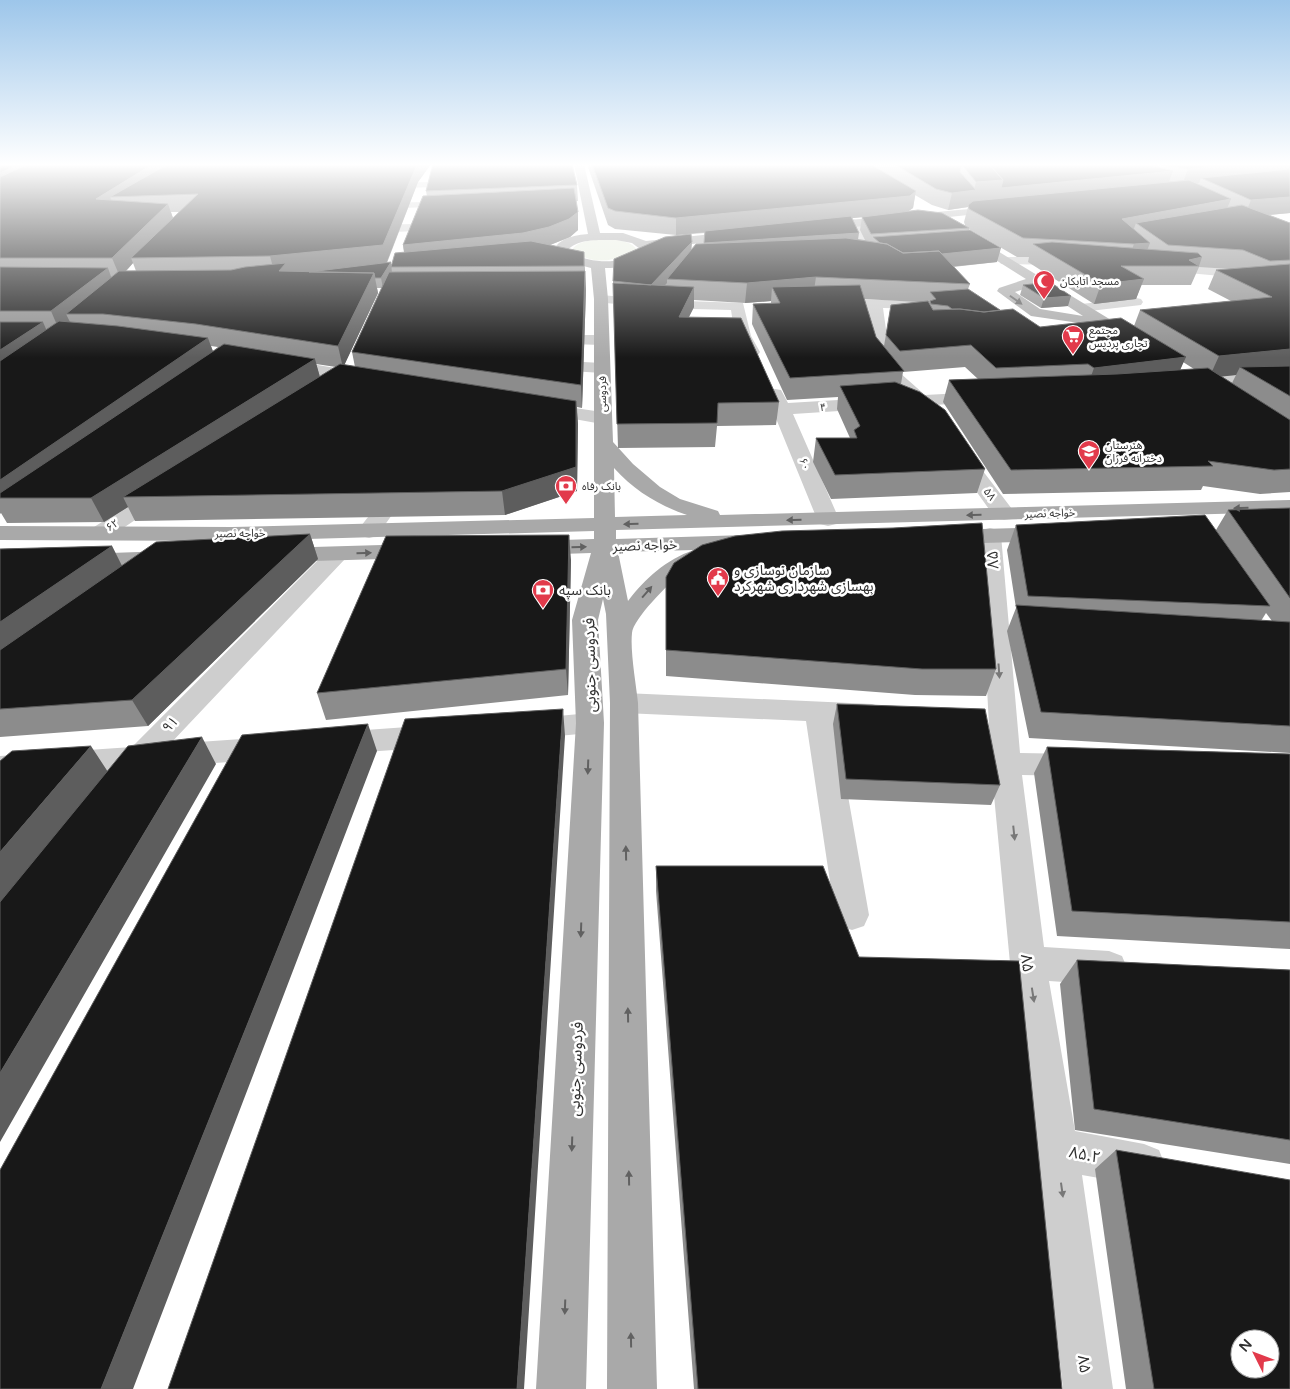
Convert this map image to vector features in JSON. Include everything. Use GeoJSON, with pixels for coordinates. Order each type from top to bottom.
{"type":"FeatureCollection","features":[{"type":"Feature","properties":{"kind":"main road"},"geometry":{"type":"LineString","coordinates":[[593,229],[595,237]]}},
{"type":"Feature","properties":{"kind":"main road"},"geometry":{"type":"LineString","coordinates":[[954,229],[1147,349]]}},
{"type":"Feature","properties":{"kind":"main road"},"geometry":{"type":"LineString","coordinates":[[644,245],[647,249],[646,254],[639,258],[614,264],[578,262],[556,254],[565,244],[595,237],[624,238],[644,245],[749,234]]}},
{"type":"Feature","properties":{"kind":"main road","name":"فردوسی"},"geometry":{"type":"LineString","coordinates":[[598,264],[601,298],[604,535]]}},
{"type":"Feature","properties":{"kind":"main road"},"geometry":{"type":"LineString","coordinates":[[1037,280],[1004,291],[1036,313],[1106,323]]}},
{"type":"Feature","properties":{"kind":"main road"},"geometry":{"type":"LineString","coordinates":[[1199,382],[1218,394]]}},
{"type":"Feature","properties":{"kind":"main road"},"geometry":{"type":"LineString","coordinates":[[603,442],[614,457],[639,482],[656,494],[672,503],[712,517],[736,521]]}},
{"type":"Feature","properties":{"kind":"main road","name":"خواجه نصیر"},"geometry":{"type":"LineString","coordinates":[[922,537],[997,525],[1290,506]]}},
{"type":"Feature","properties":{"kind":"main road","name":"خواجه نصیر"},"geometry":{"type":"LineString","coordinates":[[508,549],[604,535],[736,521],[828,519],[997,525],[1069,533]]}},
{"type":"Feature","properties":{"kind":"main road","name":"خواجه نصیر"},"geometry":{"type":"LineString","coordinates":[[3,523],[102,532],[232,534],[369,531],[604,535],[762,542],[691,558],[675,568],[658,580],[643,596],[619,632]]}},
{"type":"Feature","properties":{"kind":"main road"},"geometry":{"type":"LineString","coordinates":[[1148,531],[1290,526]]}},
{"type":"Feature","properties":{"kind":"main road"},"geometry":{"type":"LineString","coordinates":[[604,535],[618,614],[624,703],[632,1389]]}},
{"type":"Feature","properties":{"kind":"main road","name":"فردوسی جنوبی"},"geometry":{"type":"LineString","coordinates":[[562,1389],[590,724],[585,620],[604,535]]}},
{"type":"Feature","properties":{"kind":"main road","name":"خواجه نصیر"},"geometry":{"type":"LineString","coordinates":[[258,556],[440,551]]}},
{"type":"Feature","properties":{"kind":"main road"},"geometry":{"type":"LineString","coordinates":[[59,561],[188,558]]}},
{"type":"Feature","properties":{"kind":"street"},"geometry":{"type":"LineString","coordinates":[[369,229],[413,232],[415,229]]}},
{"type":"Feature","properties":{"kind":"street"},"geometry":{"type":"LineString","coordinates":[[848,251],[871,249],[857,229]]}},
{"type":"Feature","properties":{"kind":"street"},"geometry":{"type":"LineString","coordinates":[[692,240],[701,253]]}},
{"type":"Feature","properties":{"kind":"street"},"geometry":{"type":"LineString","coordinates":[[1006,261],[1084,262]]}},
{"type":"Feature","properties":{"kind":"street"},"geometry":{"type":"LineString","coordinates":[[1154,265],[1236,273],[1263,287],[1290,285]]}},
{"type":"Feature","properties":{"kind":"street"},"geometry":{"type":"LineString","coordinates":[[657,304],[669,290]]}},
{"type":"Feature","properties":{"kind":"street"},"geometry":{"type":"LineString","coordinates":[[601,298],[657,304],[743,306],[743,336],[764,368],[783,409]]}},
{"type":"Feature","properties":{"kind":"street"},"geometry":{"type":"LineString","coordinates":[[1081,308],[1136,302]]}},
{"type":"Feature","properties":{"kind":"street"},"geometry":{"type":"LineString","coordinates":[[838,303],[935,306]]}},
{"type":"Feature","properties":{"kind":"street","name":"۵۸"},"geometry":{"type":"LineString","coordinates":[[875,303],[883,367],[922,401],[944,431],[997,525]]}},
{"type":"Feature","properties":{"kind":"street"},"geometry":{"type":"LineString","coordinates":[[545,340],[601,340]]}},
{"type":"Feature","properties":{"kind":"street"},"geometry":{"type":"LineString","coordinates":[[274,356],[350,376],[378,381]]}},
{"type":"Feature","properties":{"kind":"street"},"geometry":{"type":"LineString","coordinates":[[350,376],[359,358]]}},
{"type":"Feature","properties":{"kind":"street"},"geometry":{"type":"LineString","coordinates":[[543,365],[602,368]]}},
{"type":"Feature","properties":{"kind":"street"},"geometry":{"type":"LineString","coordinates":[[324,388],[340,378],[350,376]]}},
{"type":"Feature","properties":{"kind":"street"},"geometry":{"type":"LineString","coordinates":[[1178,378],[1199,382],[1288,379]]}},
{"type":"Feature","properties":{"kind":"street","name":"۴"},"geometry":{"type":"LineString","coordinates":[[783,409],[998,396]]}},
{"type":"Feature","properties":{"kind":"street"},"geometry":{"type":"LineString","coordinates":[[527,406],[602,418]]}},
{"type":"Feature","properties":{"kind":"street","name":"۶۰"},"geometry":{"type":"LineString","coordinates":[[783,409],[828,519]]}},
{"type":"Feature","properties":{"kind":"street"},"geometry":{"type":"LineString","coordinates":[[369,531],[409,478]]}},
{"type":"Feature","properties":{"kind":"street","name":"۶۲"},"geometry":{"type":"LineString","coordinates":[[102,532],[176,484]]}},
{"type":"Feature","properties":{"kind":"street","name":"۸۵"},"geometry":{"type":"LineString","coordinates":[[997,525],[1006,631],[988,720],[1006,764],[1028,963],[1057,1149],[1088,1389]]}},
{"type":"Feature","properties":{"kind":"street","name":"۹۱"},"geometry":{"type":"LineString","coordinates":[[120,781],[137,758],[337,554]]}},
{"type":"Feature","properties":{"kind":"street"},"geometry":{"type":"LineString","coordinates":[[126,582],[158,559]]}},
{"type":"Feature","properties":{"kind":"street"},"geometry":{"type":"LineString","coordinates":[[624,703],[897,716]]}},
{"type":"Feature","properties":{"kind":"street"},"geometry":{"type":"LineString","coordinates":[[819,712],[852,915]]}},
{"type":"Feature","properties":{"kind":"street"},"geometry":{"type":"LineString","coordinates":[[502,731],[590,724]]}},
{"type":"Feature","properties":{"kind":"street"},"geometry":{"type":"LineString","coordinates":[[0,767],[462,734]]}},
{"type":"Feature","properties":{"kind":"street"},"geometry":{"type":"LineString","coordinates":[[390,776],[404,739]]}},
{"type":"Feature","properties":{"kind":"street"},"geometry":{"type":"LineString","coordinates":[[228,785],[247,750]]}},
{"type":"Feature","properties":{"kind":"street"},"geometry":{"type":"LineString","coordinates":[[1006,764],[1104,766]]}},
{"type":"Feature","properties":{"kind":"street"},"geometry":{"type":"LineString","coordinates":[[0,794],[30,765]]}},
{"type":"Feature","properties":{"kind":"street"},"geometry":{"type":"LineString","coordinates":[[1028,963],[1144,970]]}},
{"type":"Feature","properties":{"kind":"street","name":"۸۵.۲"},"geometry":{"type":"LineString","coordinates":[[1057,1149],[1183,1172]]}},
{"type":"Feature","properties":{"kind":"shaded area"},"geometry":{"type":"Polygon","coordinates":[[[605,239],[627,242],[637,250],[612,259],[596,260],[588,259],[572,250],[582,242],[605,239]]]}},
{"type":"Feature","properties":{"kind":"building"},"geometry":{"type":"Polygon","coordinates":[[[0,229],[142,229],[112,258],[0,258],[0,229]]]}},
{"type":"Feature","properties":{"kind":"building"},"geometry":{"type":"Polygon","coordinates":[[[162,229],[390,229],[383,245],[270,256],[131,258],[162,229]]]}},
{"type":"Feature","properties":{"kind":"building"},"geometry":{"type":"Polygon","coordinates":[[[410,229],[541,229],[523,233],[403,245],[410,229]]]}},
{"type":"Feature","properties":{"kind":"building"},"geometry":{"type":"Polygon","coordinates":[[[726,229],[857,229],[859,233],[704,243],[705,231],[726,229]]]}},
{"type":"Feature","properties":{"kind":"building"},"geometry":{"type":"Polygon","coordinates":[[[868,229],[956,229],[871,234],[868,229]]]}},
{"type":"Feature","properties":{"kind":"building"},"geometry":{"type":"Polygon","coordinates":[[[1006,229],[1133,229],[1150,243],[1134,244],[1023,238],[1006,229]]]}},
{"type":"Feature","properties":{"kind":"building"},"geometry":{"type":"Polygon","coordinates":[[[1144,229],[1290,229],[1290,260],[1270,261],[1243,250],[1168,245],[1144,229]]]}},
{"type":"Feature","properties":{"kind":"building"},"geometry":{"type":"Polygon","coordinates":[[[970,230],[1001,248],[942,254],[939,251],[903,253],[887,244],[880,243],[873,237],[970,230]]]}},
{"type":"Feature","properties":{"kind":"building"},"geometry":{"type":"Polygon","coordinates":[[[691,234],[692,242],[651,285],[613,281],[614,259],[665,237],[691,234]]]}},
{"type":"Feature","properties":{"kind":"building"},"geometry":{"type":"Polygon","coordinates":[[[846,238],[887,244],[903,253],[939,251],[970,284],[816,277],[747,283],[667,279],[696,244],[846,238]]]}},
{"type":"Feature","properties":{"kind":"building"},"geometry":{"type":"Polygon","coordinates":[[[531,241],[584,252],[584,266],[391,267],[395,253],[531,241]]]}},
{"type":"Feature","properties":{"kind":"building"},"geometry":{"type":"Polygon","coordinates":[[[1052,242],[1198,253],[1202,257],[1189,260],[1199,266],[1121,266],[1144,279],[1101,284],[1033,244],[1052,242]]]}},
{"type":"Feature","properties":{"kind":"building"},"geometry":{"type":"Polygon","coordinates":[[[391,262],[381,278],[375,278],[374,273],[309,272],[391,262]]]}},
{"type":"Feature","properties":{"kind":"building"},"geometry":{"type":"Polygon","coordinates":[[[286,263],[279,271],[374,273],[338,346],[196,324],[103,314],[66,314],[119,271],[231,270],[286,263]]]}},
{"type":"Feature","properties":{"kind":"building"},"geometry":{"type":"Polygon","coordinates":[[[1290,264],[1290,349],[1219,356],[1140,310],[1272,297],[1216,270],[1290,264]]]}},
{"type":"Feature","properties":{"kind":"building"},"geometry":{"type":"Polygon","coordinates":[[[0,267],[108,268],[51,311],[0,311],[0,267]]]}},
{"type":"Feature","properties":{"kind":"building"},"geometry":{"type":"Polygon","coordinates":[[[585,271],[581,385],[352,352],[389,272],[585,271]]]}},
{"type":"Feature","properties":{"kind":"building"},"geometry":{"type":"Polygon","coordinates":[[[1050,282],[1071,296],[1044,298],[1023,285],[1050,282]]]}},
{"type":"Feature","properties":{"kind":"building"},"geometry":{"type":"Polygon","coordinates":[[[613,283],[694,287],[679,317],[741,318],[779,402],[718,403],[717,423],[617,424],[613,283]]]}},
{"type":"Feature","properties":{"kind":"building"},"geometry":{"type":"Polygon","coordinates":[[[860,285],[876,337],[904,371],[790,378],[753,304],[780,303],[772,287],[860,285]]]}},
{"type":"Feature","properties":{"kind":"building"},"geometry":{"type":"Polygon","coordinates":[[[968,289],[1000,310],[984,312],[952,309],[948,306],[931,304],[930,301],[936,299],[930,292],[968,289]]]}},
{"type":"Feature","properties":{"kind":"building"},"geometry":{"type":"Polygon","coordinates":[[[928,301],[933,310],[960,309],[984,312],[1013,309],[1040,327],[1121,318],[1186,357],[1094,368],[1088,364],[996,368],[971,345],[900,351],[886,335],[891,305],[928,301]]]}},
{"type":"Feature","properties":{"kind":"building"},"geometry":{"type":"Polygon","coordinates":[[[59,321],[118,326],[208,338],[0,480],[0,361],[59,321]]]}},
{"type":"Feature","properties":{"kind":"building"},"geometry":{"type":"Polygon","coordinates":[[[0,322],[43,322],[0,350],[0,322]]]}},
{"type":"Feature","properties":{"kind":"building"},"geometry":{"type":"Polygon","coordinates":[[[224,344],[315,359],[91,498],[0,498],[0,493],[224,344]]]}},
{"type":"Feature","properties":{"kind":"building"},"geometry":{"type":"Polygon","coordinates":[[[340,364],[576,401],[576,467],[502,491],[123,497],[340,364]]]}},
{"type":"Feature","properties":{"kind":"building"},"geometry":{"type":"Polygon","coordinates":[[[1290,366],[1290,396],[1240,367],[1290,366]]]}},
{"type":"Feature","properties":{"kind":"building"},"geometry":{"type":"Polygon","coordinates":[[[1208,368],[1290,420],[1290,469],[1274,470],[1208,461],[1213,466],[1011,470],[949,380],[1117,374],[1208,368]]]}},
{"type":"Feature","properties":{"kind":"building"},"geometry":{"type":"Polygon","coordinates":[[[895,382],[920,392],[945,410],[985,469],[835,475],[816,438],[857,438],[854,430],[860,426],[840,386],[895,382]]]}},
{"type":"Feature","properties":{"kind":"building"},"geometry":{"type":"Polygon","coordinates":[[[1290,508],[1290,598],[1228,510],[1290,508]]]}},
{"type":"Feature","properties":{"kind":"building"},"geometry":{"type":"Polygon","coordinates":[[[1205,515],[1270,606],[1028,596],[1016,525],[1205,515]]]}},
{"type":"Feature","properties":{"kind":"building"},"geometry":{"type":"Polygon","coordinates":[[[982,523],[996,669],[922,669],[666,650],[666,577],[674,563],[702,545],[735,536],[782,531],[982,523]]]}},
{"type":"Feature","properties":{"kind":"building"},"geometry":{"type":"Polygon","coordinates":[[[310,534],[132,700],[0,709],[0,650],[156,542],[310,534]]]}},
{"type":"Feature","properties":{"kind":"building"},"geometry":{"type":"Polygon","coordinates":[[[569,535],[566,669],[317,693],[386,536],[569,535]]]}},
{"type":"Feature","properties":{"kind":"building"},"geometry":{"type":"Polygon","coordinates":[[[112,546],[0,622],[0,549],[112,546]]]}},
{"type":"Feature","properties":{"kind":"building"},"geometry":{"type":"Polygon","coordinates":[[[1016,605],[1290,622],[1290,726],[1041,712],[1016,605]]]}},
{"type":"Feature","properties":{"kind":"building"},"geometry":{"type":"Polygon","coordinates":[[[837,704],[985,709],[1000,785],[846,779],[837,704]]]}},
{"type":"Feature","properties":{"kind":"building"},"geometry":{"type":"Polygon","coordinates":[[[563,709],[517,1389],[168,1389],[405,719],[563,709]]]}},
{"type":"Feature","properties":{"kind":"building"},"geometry":{"type":"Polygon","coordinates":[[[368,724],[101,1389],[0,1389],[0,1170],[242,735],[368,724]]]}},
{"type":"Feature","properties":{"kind":"building"},"geometry":{"type":"Polygon","coordinates":[[[202,737],[0,1073],[0,902],[128,746],[202,737]]]}},
{"type":"Feature","properties":{"kind":"building"},"geometry":{"type":"Polygon","coordinates":[[[91,746],[0,852],[0,761],[12,751],[91,746]]]}},
{"type":"Feature","properties":{"kind":"building"},"geometry":{"type":"Polygon","coordinates":[[[1047,747],[1290,754],[1290,922],[1072,911],[1047,747]]]}},
{"type":"Feature","properties":{"kind":"building"},"geometry":{"type":"Polygon","coordinates":[[[656,866],[823,866],[859,957],[1019,961],[1062,1389],[698,1389],[656,866]]]}},
{"type":"Feature","properties":{"kind":"building"},"geometry":{"type":"Polygon","coordinates":[[[1077,960],[1290,970],[1290,1140],[1094,1109],[1077,960]]]}},
{"type":"Feature","properties":{"kind":"building"},"geometry":{"type":"Polygon","coordinates":[[[1116,1150],[1290,1180],[1290,1389],[1154,1389],[1116,1150]]]}},
{"type":"Feature","properties":{"kind":"place","name":"مسجد اتابکان"},"geometry":{"type":"Point","coordinates":[1044,300]}},
{"type":"Feature","properties":{"kind":"place","name":"مجتمع تجاری پردیس"},"geometry":{"type":"Point","coordinates":[1073,355]}},
{"type":"Feature","properties":{"kind":"place","name":"هنرستان دخترانه فرزان"},"geometry":{"type":"Point","coordinates":[1089,470]}},
{"type":"Feature","properties":{"kind":"place","name":"بانک رفاه"},"geometry":{"type":"Point","coordinates":[566,505]}},
{"type":"Feature","properties":{"kind":"place","name":"سازمان نوسازی و بهسازی شهرداری شهرکرد"},"geometry":{"type":"Point","coordinates":[718,597]}},
{"type":"Feature","properties":{"kind":"place","name":"بانک سپه"},"geometry":{"type":"Point","coordinates":[543,609]}}]}
